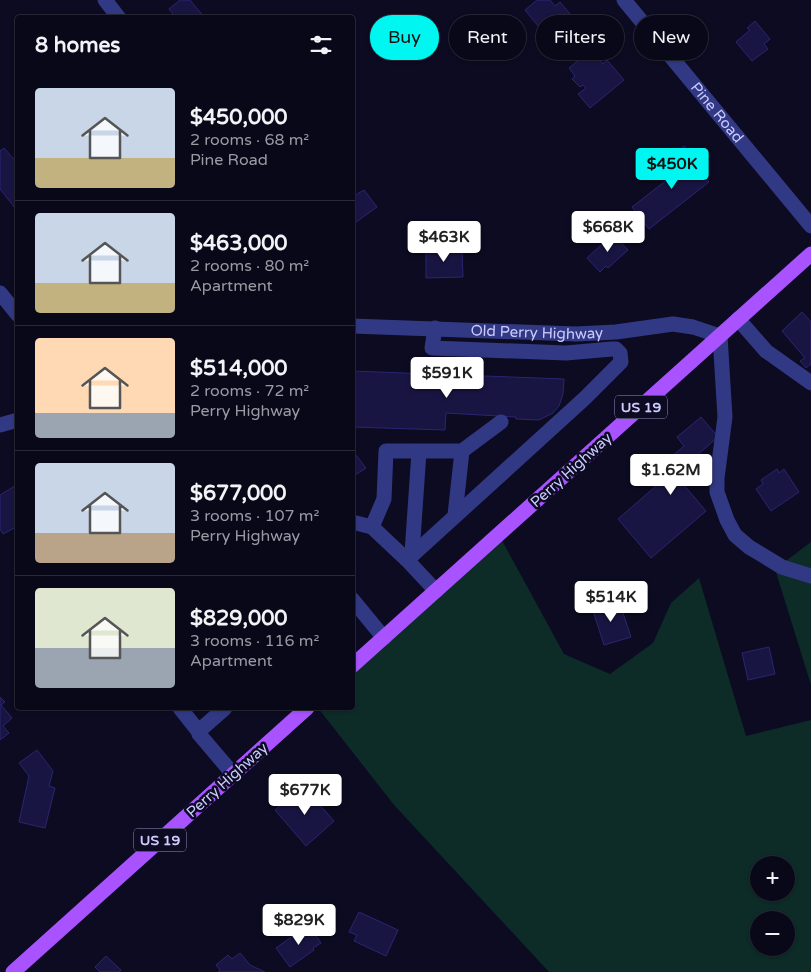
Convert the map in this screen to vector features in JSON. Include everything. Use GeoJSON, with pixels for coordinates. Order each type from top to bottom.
{"type":"FeatureCollection","features":[{"type":"Feature","properties":{"kind":"main road","name":"Perry Highway"},"geometry":{"type":"LineString","coordinates":[[355,663],[811,254]]}},
{"type":"Feature","properties":{"kind":"main road","name":"Perry Highway"},"geometry":{"type":"LineString","coordinates":[[13,972],[305,710]]}},
{"type":"Feature","properties":{"kind":"street"},"geometry":{"type":"LineString","coordinates":[[105,0],[117,15]]}},
{"type":"Feature","properties":{"kind":"street","name":"Pine Road"},"geometry":{"type":"LineString","coordinates":[[624,0],[811,226]]}},
{"type":"Feature","properties":{"kind":"street"},"geometry":{"type":"LineString","coordinates":[[0,294],[15,312]]}},
{"type":"Feature","properties":{"kind":"street"},"geometry":{"type":"LineString","coordinates":[[738,319],[766,351],[811,383]]}},
{"type":"Feature","properties":{"kind":"street","name":"Old Perry Highway"},"geometry":{"type":"LineString","coordinates":[[355,324],[576,334],[672,324],[699,328],[720,336]]}},
{"type":"Feature","properties":{"kind":"street"},"geometry":{"type":"LineString","coordinates":[[409,556],[585,398],[621,362],[620,353],[616,349],[566,353],[432,348],[435,328]]}},
{"type":"Feature","properties":{"kind":"street"},"geometry":{"type":"LineString","coordinates":[[720,336],[725,417],[717,492],[727,520],[735,534],[749,547],[782,567],[811,576]]}},
{"type":"Feature","properties":{"kind":"street"},"geometry":{"type":"LineString","coordinates":[[0,426],[15,421]]}},
{"type":"Feature","properties":{"kind":"street"},"geometry":{"type":"LineString","coordinates":[[372,527],[384,499],[386,451],[462,451],[501,422]]}},
{"type":"Feature","properties":{"kind":"street"},"geometry":{"type":"LineString","coordinates":[[455,515],[462,451]]}},
{"type":"Feature","properties":{"kind":"street"},"geometry":{"type":"LineString","coordinates":[[409,556],[419,452]]}},
{"type":"Feature","properties":{"kind":"street"},"geometry":{"type":"LineString","coordinates":[[355,523],[372,527],[409,556],[436,592]]}},
{"type":"Feature","properties":{"kind":"street"},"geometry":{"type":"LineString","coordinates":[[355,603],[384,638]]}},
{"type":"Feature","properties":{"kind":"street"},"geometry":{"type":"LineString","coordinates":[[182,710],[233,774]]}},
{"type":"Feature","properties":{"kind":"street"},"geometry":{"type":"LineString","coordinates":[[199,732],[223,710]]}},
{"type":"Feature","properties":{"kind":"green space"},"geometry":{"type":"Polygon","coordinates":[[[499,535],[564,654],[610,674],[653,643],[671,603],[699,578],[746,736],[811,720],[811,972],[549,972],[394,805],[320,710],[355,710],[355,664],[499,535]]]}},
{"type":"Feature","properties":{"kind":"green space"},"geometry":{"type":"Polygon","coordinates":[[[811,542],[811,685],[775,569],[811,542]]]}},
{"type":"Feature","properties":{"kind":"building"},"geometry":{"type":"Polygon","coordinates":[[[180,0],[190,0],[202,15],[174,15],[169,9],[180,0]]]}},
{"type":"Feature","properties":{"kind":"building"},"geometry":{"type":"Polygon","coordinates":[[[537,0],[550,0],[555,6],[560,2],[571,15],[536,15],[536,23],[525,10],[537,0]]]}},
{"type":"Feature","properties":{"kind":"building"},"geometry":{"type":"Polygon","coordinates":[[[755,21],[770,39],[764,44],[768,49],[752,61],[736,42],[750,30],[747,28],[755,21]]]}},
{"type":"Feature","properties":{"kind":"building"},"geometry":{"type":"Polygon","coordinates":[[[578,60],[600,60],[603,64],[607,60],[624,80],[590,108],[578,94],[586,88],[583,85],[580,87],[572,79],[575,76],[569,68],[578,60]]]}},
{"type":"Feature","properties":{"kind":"building"},"geometry":{"type":"Polygon","coordinates":[[[684,146],[696,162],[694,164],[709,182],[649,229],[632,207],[668,179],[666,176],[677,167],[669,158],[684,146]]]}},
{"type":"Feature","properties":{"kind":"building"},"geometry":{"type":"Polygon","coordinates":[[[4,148],[15,161],[15,208],[0,189],[0,151],[4,148]]]}},
{"type":"Feature","properties":{"kind":"building"},"geometry":{"type":"Polygon","coordinates":[[[364,190],[377,207],[355,223],[355,195],[364,190]]]}},
{"type":"Feature","properties":{"kind":"building"},"geometry":{"type":"Polygon","coordinates":[[[613,234],[628,250],[608,268],[606,266],[600,272],[587,258],[613,234]]]}},
{"type":"Feature","properties":{"kind":"building"},"geometry":{"type":"Polygon","coordinates":[[[426,249],[462,249],[463,277],[426,278],[426,249]]]}},
{"type":"Feature","properties":{"kind":"building"},"geometry":{"type":"Polygon","coordinates":[[[802,312],[811,322],[811,364],[806,368],[800,361],[805,358],[782,331],[802,312]]]}},
{"type":"Feature","properties":{"kind":"building"},"geometry":{"type":"Polygon","coordinates":[[[355,371],[564,379],[563,394],[559,406],[553,413],[539,420],[446,413],[445,430],[355,427],[355,371]]]}},
{"type":"Feature","properties":{"kind":"building"},"geometry":{"type":"Polygon","coordinates":[[[701,417],[718,437],[695,457],[703,467],[683,484],[706,511],[651,558],[618,519],[671,473],[663,464],[684,446],[677,437],[701,417]]]}},
{"type":"Feature","properties":{"kind":"building"},"geometry":{"type":"Polygon","coordinates":[[[355,454],[366,468],[355,475],[355,454]]]}},
{"type":"Feature","properties":{"kind":"building"},"geometry":{"type":"Polygon","coordinates":[[[777,469],[779,473],[784,469],[799,492],[771,511],[756,489],[763,484],[761,480],[777,469]]]}},
{"type":"Feature","properties":{"kind":"building"},"geometry":{"type":"Polygon","coordinates":[[[15,486],[15,528],[3,534],[0,529],[0,495],[15,486]]]}},
{"type":"Feature","properties":{"kind":"building"},"geometry":{"type":"Polygon","coordinates":[[[604,601],[606,609],[620,604],[631,637],[604,645],[593,611],[596,610],[594,604],[604,601]]]}},
{"type":"Feature","properties":{"kind":"building"},"geometry":{"type":"Polygon","coordinates":[[[769,647],[775,674],[748,680],[742,653],[769,647]]]}},
{"type":"Feature","properties":{"kind":"building"},"geometry":{"type":"Polygon","coordinates":[[[0,697],[5,702],[1,705],[12,718],[3,726],[9,733],[0,740],[0,697]]]}},
{"type":"Feature","properties":{"kind":"building"},"geometry":{"type":"Polygon","coordinates":[[[37,750],[53,771],[49,786],[55,788],[45,828],[19,822],[29,776],[19,763],[37,750]]]}},
{"type":"Feature","properties":{"kind":"building"},"geometry":{"type":"Polygon","coordinates":[[[303,786],[334,821],[306,846],[275,810],[303,786]]]}},
{"type":"Feature","properties":{"kind":"building"},"geometry":{"type":"Polygon","coordinates":[[[359,912],[398,930],[386,956],[354,941],[357,935],[349,932],[359,912]]]}},
{"type":"Feature","properties":{"kind":"building"},"geometry":{"type":"Polygon","coordinates":[[[308,925],[321,943],[290,967],[276,948],[308,925]]]}},
{"type":"Feature","properties":{"kind":"building"},"geometry":{"type":"Polygon","coordinates":[[[240,953],[250,965],[265,972],[218,972],[220,970],[216,965],[228,955],[232,959],[240,953]]]}},
{"type":"Feature","properties":{"kind":"building"},"geometry":{"type":"Polygon","coordinates":[[[106,956],[121,970],[119,972],[100,972],[95,967],[106,956]]]}}]}
